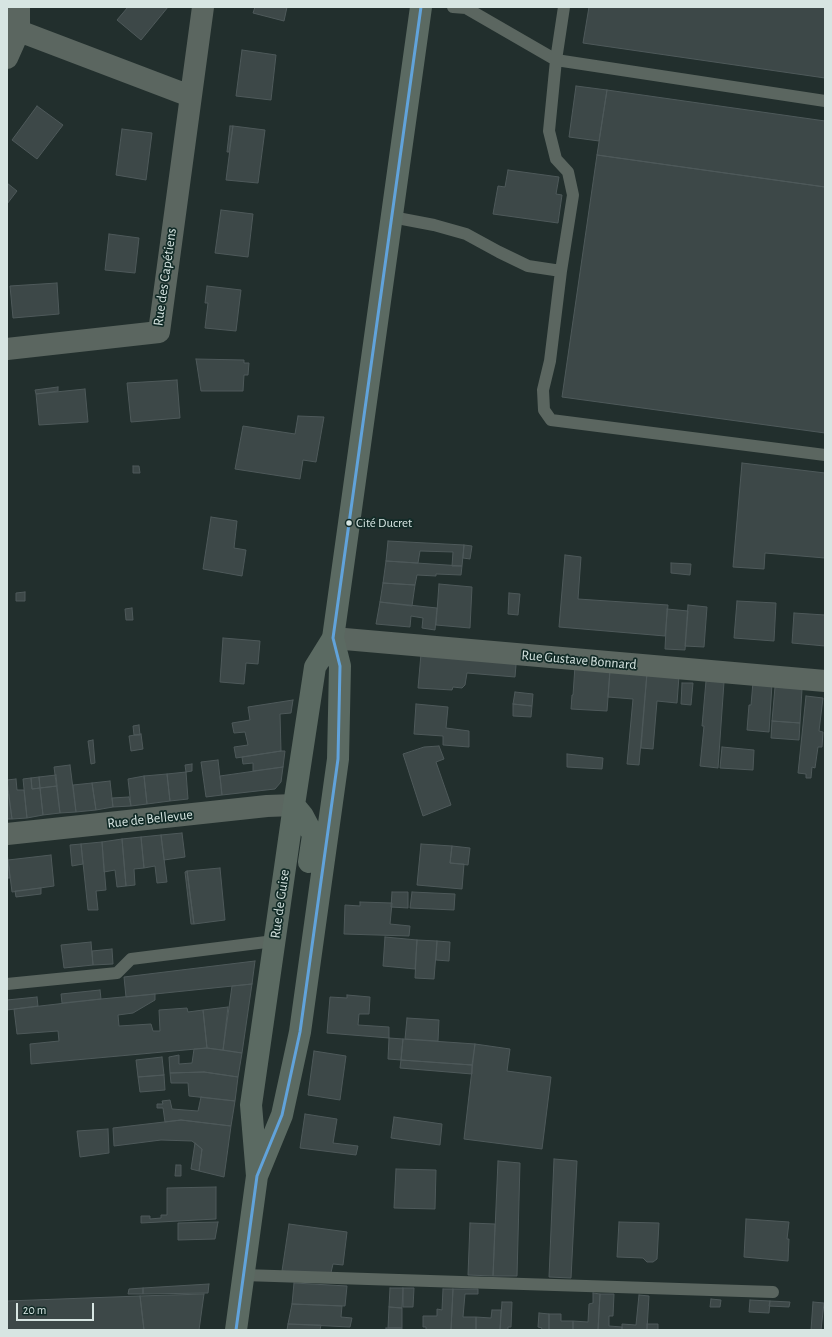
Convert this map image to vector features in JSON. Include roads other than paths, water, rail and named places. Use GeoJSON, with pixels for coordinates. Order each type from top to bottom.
{"type":"FeatureCollection","features":[{"type":"Feature","properties":{"kind":"main road","name":"Rue de Guise"},"geometry":{"type":"LineString","coordinates":[[236,1330],[258,1176],[282,1115],[300,1032],[338,759],[340,666],[333,638],[421,7]]}},
{"type":"Feature","properties":{"kind":"main road","name":"Rue de Guise"},"geometry":{"type":"LineString","coordinates":[[258,1176],[251,1105],[315,668],[333,638]]}},
{"type":"Feature","properties":{"kind":"main road"},"geometry":{"type":"LineString","coordinates":[[294,805],[303,816],[313,835],[286,1019],[300,1032]]}},
{"type":"Feature","properties":{"kind":"street"},"geometry":{"type":"LineString","coordinates":[[7,58],[19,31],[19,7]]}},
{"type":"Feature","properties":{"kind":"street","name":"Rue des Capétiens"},"geometry":{"type":"LineString","coordinates":[[7,349],[159,332],[203,7]]}},
{"type":"Feature","properties":{"kind":"street"},"geometry":{"type":"LineString","coordinates":[[19,31],[190,96]]}},
{"type":"Feature","properties":{"kind":"street","name":"Rue Gustave Bonnard"},"geometry":{"type":"LineString","coordinates":[[333,638],[825,681]]}},
{"type":"Feature","properties":{"kind":"street","name":"Rue de Bellevue"},"geometry":{"type":"LineString","coordinates":[[7,834],[259,807],[294,805]]}},
{"type":"Feature","properties":{"kind":"lane"},"geometry":{"type":"LineString","coordinates":[[453,7],[466,8],[556,60],[825,101]]}},
{"type":"Feature","properties":{"kind":"lane"},"geometry":{"type":"LineString","coordinates":[[564,7],[556,60],[549,131],[556,159],[568,172],[573,195],[561,271],[550,361],[543,390],[544,410],[551,420],[825,455]]}},
{"type":"Feature","properties":{"kind":"lane"},"geometry":{"type":"LineString","coordinates":[[392,217],[434,225],[466,234],[528,266],[561,271]]}},
{"type":"Feature","properties":{"kind":"lane"},"geometry":{"type":"LineString","coordinates":[[7,984],[117,973],[130,959],[274,941]]}},
{"type":"Feature","properties":{"kind":"lane"},"geometry":{"type":"LineString","coordinates":[[243,1275],[773,1292]]}},
{"type":"Feature","properties":{"kind":"place","name":"Cité Ducret"},"geometry":{"type":"Point","coordinates":[349,523]}}]}
